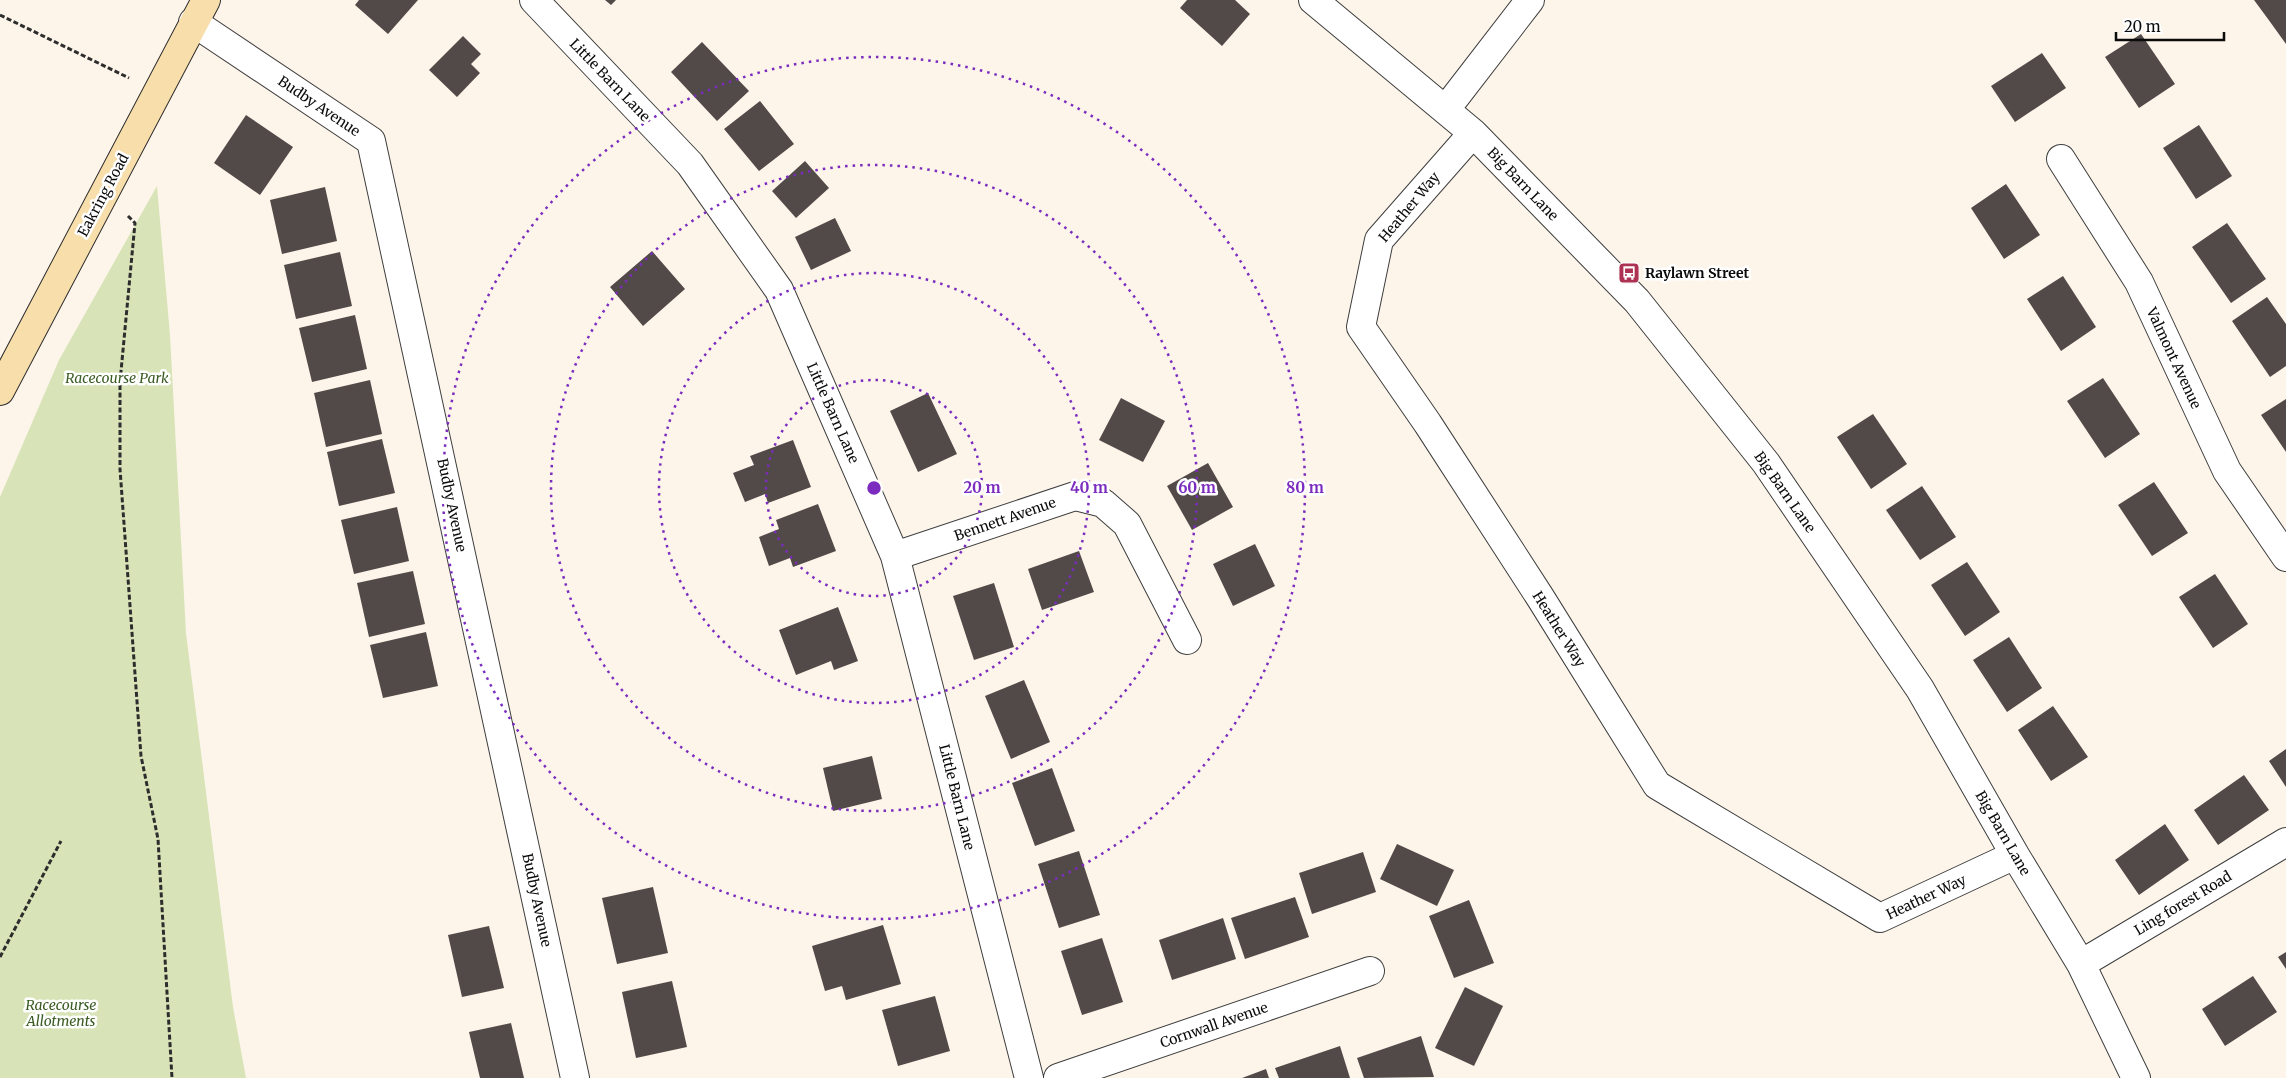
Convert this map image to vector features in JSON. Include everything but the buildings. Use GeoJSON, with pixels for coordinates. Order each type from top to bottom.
{"type":"FeatureCollection","features":[{"type":"Feature","properties":{"kind":"street","name":"Little Barn Lane"},"geometry":{"type":"LineString","coordinates":[[534,0],[690,164],[779,290],[895,556],[1029,1078]]}},
{"type":"Feature","properties":{"kind":"street","name":"Big Barn Lane"},"geometry":{"type":"LineString","coordinates":[[1314,0],[1473,133],[1637,301],[1766,463],[1920,689],[2080,964],[2136,1078]]}},
{"type":"Feature","properties":{"kind":"street"},"geometry":{"type":"LineString","coordinates":[[1446,109],[1530,0]]}},
{"type":"Feature","properties":{"kind":"street","name":"Eakring Road"},"geometry":{"type":"LineString","coordinates":[[0,391],[199,11]]}},
{"type":"Feature","properties":{"kind":"street","name":"Budby Avenue"},"geometry":{"type":"LineString","coordinates":[[199,11],[372,141],[575,1078]]}},
{"type":"Feature","properties":{"kind":"street","name":"Heather Way"},"geometry":{"type":"LineString","coordinates":[[1473,133],[1379,240],[1361,327],[1428,424],[1540,597],[1656,785],[1880,918],[2015,855]]}},
{"type":"Feature","properties":{"kind":"street","name":"Valmont Avenue"},"geometry":{"type":"LineString","coordinates":[[2061,159],[2139,282],[2227,471],[2286,557]]}},
{"type":"Feature","properties":{"kind":"street","name":"Bennett Avenue"},"geometry":{"type":"LineString","coordinates":[[895,556],[1075,496],[1103,503],[1127,524],[1187,640]]}},
{"type":"Feature","properties":{"kind":"street","name":"Ling forest Road"},"geometry":{"type":"LineString","coordinates":[[2080,964],[2286,842]]}},
{"type":"Feature","properties":{"kind":"street","name":"Cornwall Avenue"},"geometry":{"type":"LineString","coordinates":[[1058,1078],[1370,971]]}},
{"type":"Feature","properties":{"kind":"path"},"geometry":{"type":"LineString","coordinates":[[0,15],[121,76],[158,88]]}},
{"type":"Feature","properties":{"kind":"path"},"geometry":{"type":"LineString","coordinates":[[103,194],[135,223],[120,382],[120,469],[141,756],[158,839],[172,1078]]}},
{"type":"Feature","properties":{"kind":"path"},"geometry":{"type":"LineString","coordinates":[[0,957],[61,841]]}},
{"type":"Feature","properties":{"kind":"green space"},"geometry":{"type":"Polygon","coordinates":[[[157,186],[170,335],[186,633],[233,1007],[246,1078],[0,1078],[0,497],[59,360],[157,186]]]}},
{"type":"Feature","properties":{"kind":"place","name":"Raylawn Street"},"geometry":{"type":"Point","coordinates":[1629,273]}},
{"type":"Feature","properties":{"kind":"park label","name":"Racecourse Park"},"geometry":{"type":"Point","coordinates":[117,378]}},
{"type":"Feature","properties":{"kind":"park label","name":"Racecourse Allotments"},"geometry":{"type":"Point","coordinates":[61,1014]}}]}
